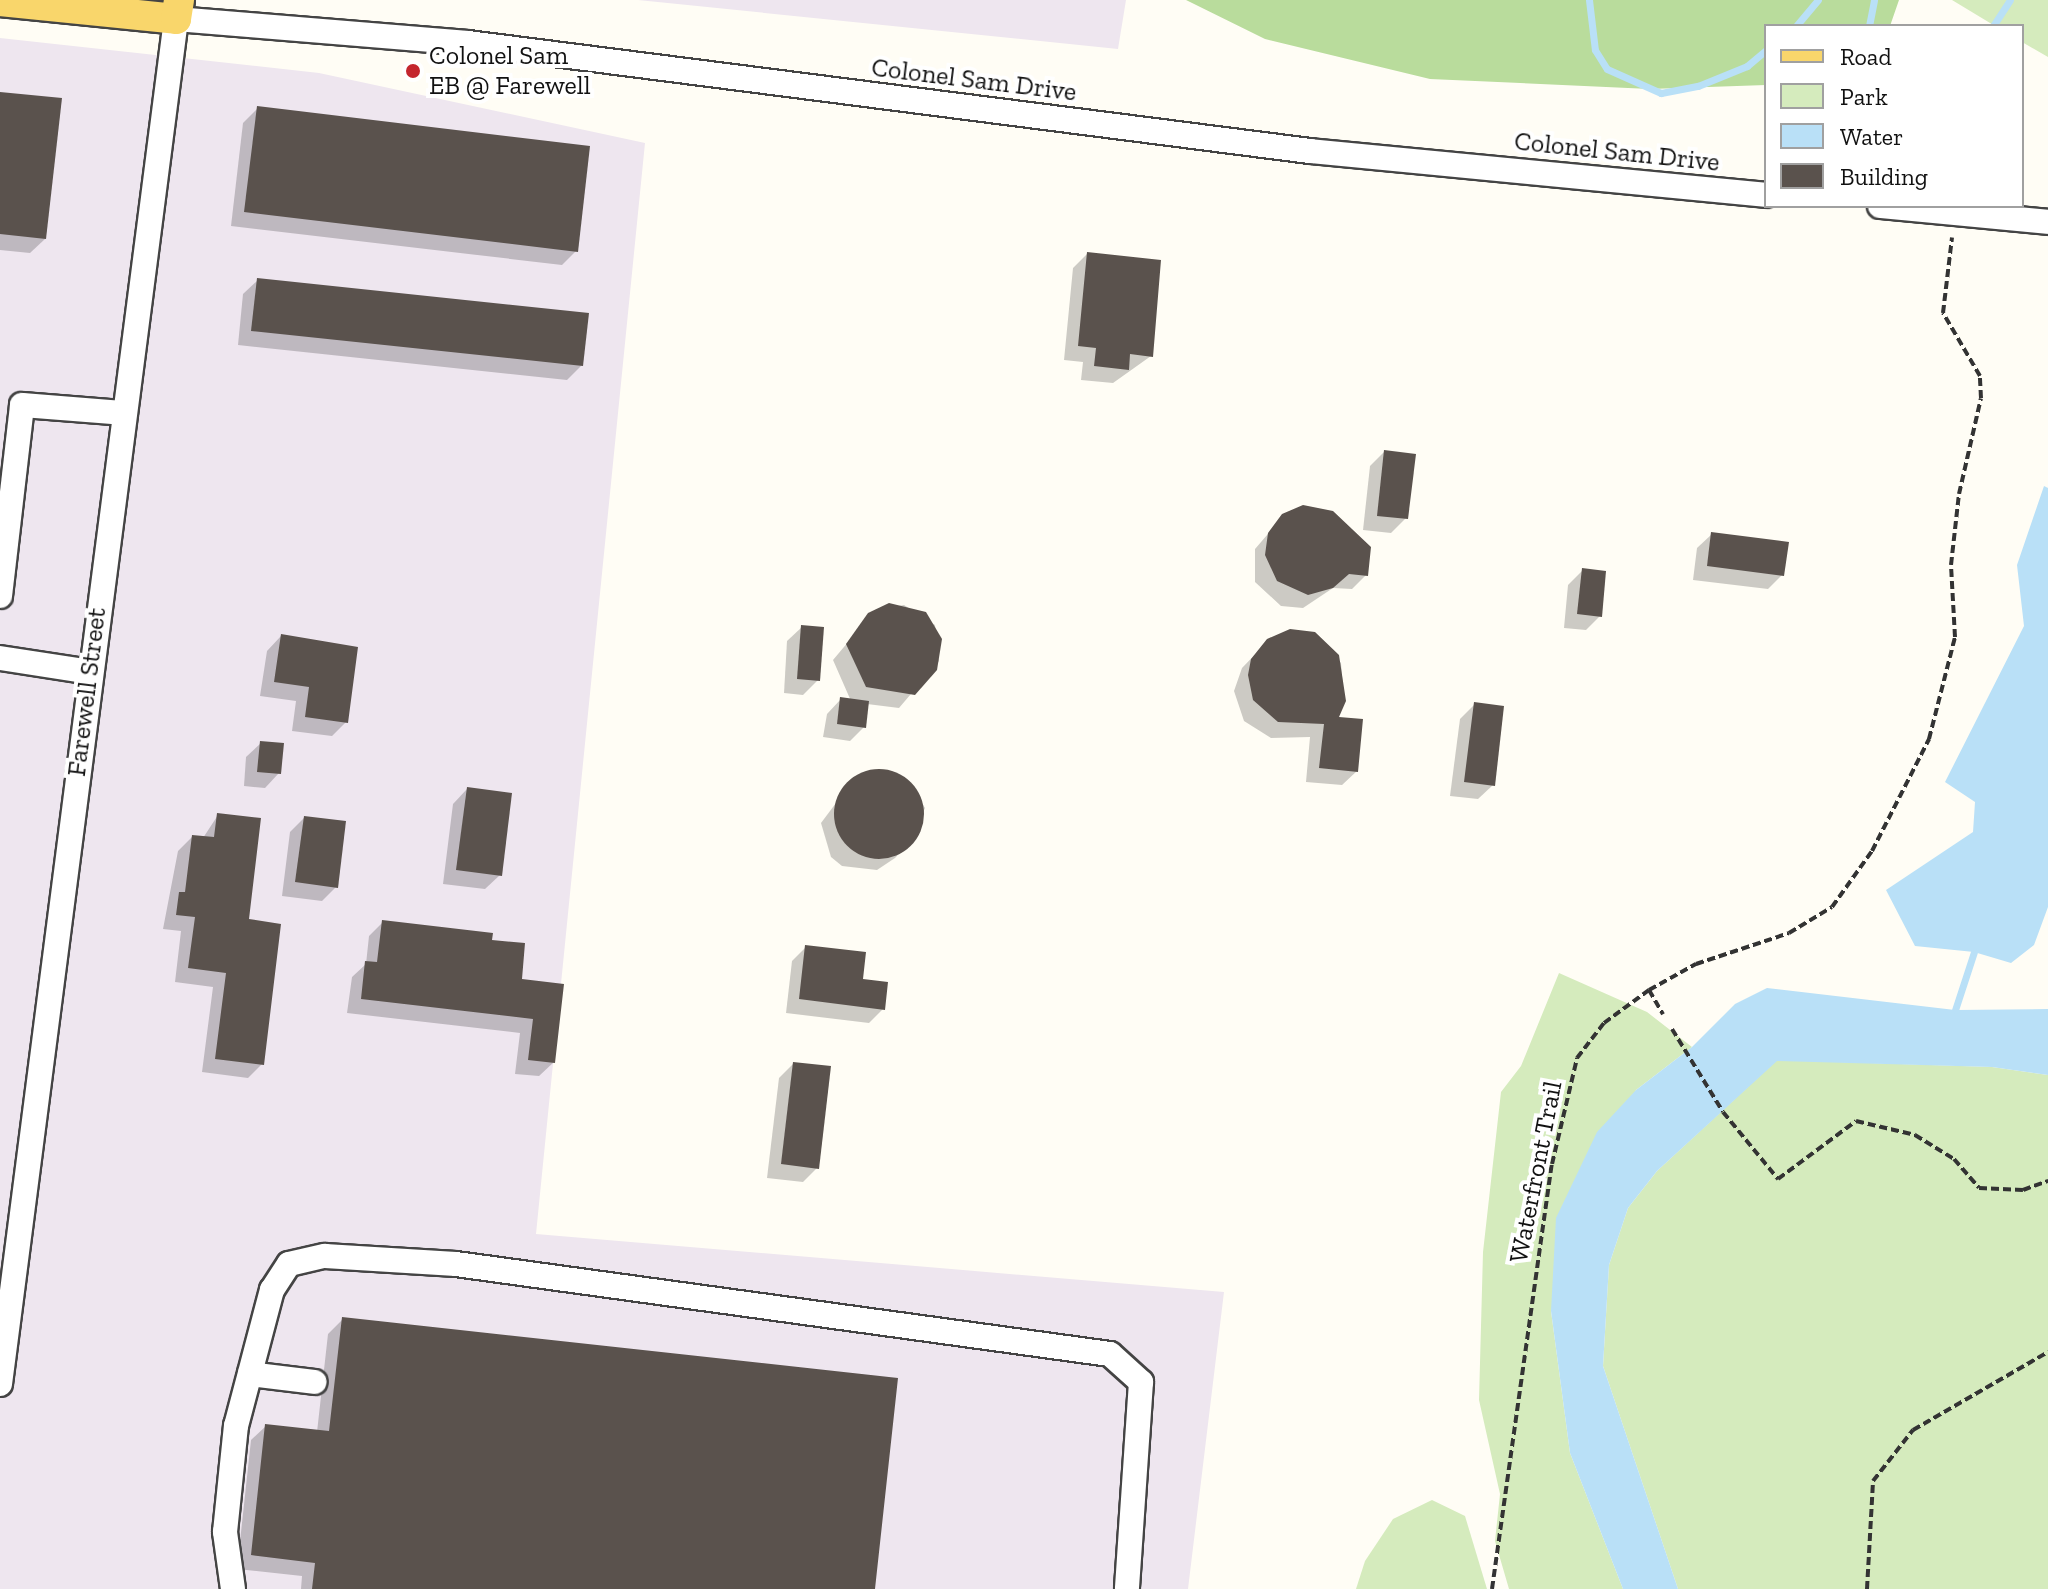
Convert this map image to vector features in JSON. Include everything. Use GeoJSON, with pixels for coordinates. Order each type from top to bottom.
{"type":"FeatureCollection","features":[{"type":"Feature","properties":{"kind":"main road"},"geometry":{"type":"LineString","coordinates":[[0,1],[177,9]]}},
{"type":"Feature","properties":{"kind":"street","name":"Colonel Sam Drive"},"geometry":{"type":"LineString","coordinates":[[177,9],[468,43],[1310,151],[1764,195]]}},
{"type":"Feature","properties":{"kind":"street","name":"Farewell Street"},"geometry":{"type":"LineString","coordinates":[[0,1384],[177,9]]}},
{"type":"Feature","properties":{"kind":"street"},"geometry":{"type":"LineString","coordinates":[[1901,208],[2048,222]]}},
{"type":"Feature","properties":{"kind":"street"},"geometry":{"type":"LineString","coordinates":[[0,596],[11,404],[123,413]]}},
{"type":"Feature","properties":{"kind":"street"},"geometry":{"type":"LineString","coordinates":[[0,658],[90,672]]}},
{"type":"Feature","properties":{"kind":"street"},"geometry":{"type":"LineString","coordinates":[[233,1589],[225,1532],[236,1426],[272,1290],[289,1264],[325,1256],[456,1264],[1110,1354],[1141,1382],[1127,1589]]}},
{"type":"Feature","properties":{"kind":"street"},"geometry":{"type":"LineString","coordinates":[[250,1374],[315,1382]]}},
{"type":"Feature","properties":{"kind":"path","name":"Waterfront Trail"},"geometry":{"type":"LineString","coordinates":[[1492,1589],[1564,1102],[1577,1058],[1604,1023],[1649,990],[1696,964],[1789,933],[1832,907],[1872,851],[1929,739],[1955,637],[1951,565],[1959,494],[1981,398],[1980,376],[1943,313],[1953,235]]}},
{"type":"Feature","properties":{"kind":"path"},"geometry":{"type":"LineString","coordinates":[[1649,990],[1663,1014]]}},
{"type":"Feature","properties":{"kind":"path"},"geometry":{"type":"LineString","coordinates":[[1672,1029],[1723,1112],[1778,1179],[1856,1121],[1915,1135],[1954,1159],[1979,1188],[2023,1190],[2048,1181]]}},
{"type":"Feature","properties":{"kind":"path"},"geometry":{"type":"LineString","coordinates":[[1867,1589],[1873,1481],[1913,1430],[2048,1352]]}},
{"type":"Feature","properties":{"kind":"shaded area"},"geometry":{"type":"Polygon","coordinates":[[[638,0],[1126,0],[1118,49],[638,0]]]}},
{"type":"Feature","properties":{"kind":"shaded area"},"geometry":{"type":"Polygon","coordinates":[[[0,38],[319,73],[645,143],[536,1234],[1224,1292],[1188,1589],[0,1589],[0,38]]]}},
{"type":"Feature","properties":{"kind":"green space"},"geometry":{"type":"Polygon","coordinates":[[[1186,0],[1899,0],[1891,24],[1764,24],[1764,85],[1650,89],[1430,79],[1265,39],[1186,0]]]}},
{"type":"Feature","properties":{"kind":"green space"},"geometry":{"type":"Polygon","coordinates":[[[1952,0],[2048,0],[2048,57],[2024,43],[2024,24],[1992,24],[1952,0]]]}},
{"type":"Feature","properties":{"kind":"green space"},"geometry":{"type":"Polygon","coordinates":[[[1559,973],[1647,1012],[1692,1047],[1636,1090],[1551,1311],[1570,1453],[1623,1589],[1509,1589],[1495,1541],[1500,1494],[1479,1400],[1483,1252],[1501,1092],[1521,1066],[1559,973]]]}},
{"type":"Feature","properties":{"kind":"green space"},"geometry":{"type":"Polygon","coordinates":[[[1777,1060],[1992,1067],[2048,1075],[2048,1589],[1678,1589],[1603,1366],[1609,1265],[1628,1208],[1657,1171],[1777,1060]]]}},
{"type":"Feature","properties":{"kind":"green space"},"geometry":{"type":"Polygon","coordinates":[[[1432,1500],[1465,1516],[1487,1589],[1356,1589],[1365,1561],[1393,1519],[1432,1500]]]}},
{"type":"Feature","properties":{"kind":"water"},"geometry":{"type":"Polygon","coordinates":[[[2044,486],[2048,488],[2048,907],[2034,945],[2011,963],[1974,952],[1915,946],[1886,890],[1973,832],[1975,802],[1945,782],[2024,626],[2017,565],[2044,486]]]}},
{"type":"Feature","properties":{"kind":"water"},"geometry":{"type":"Polygon","coordinates":[[[1767,988],[1955,1010],[2048,1009],[2048,1075],[1992,1067],[1777,1061],[1657,1171],[1628,1208],[1609,1265],[1603,1366],[1678,1589],[1623,1589],[1570,1453],[1551,1311],[1556,1218],[1597,1132],[1636,1090],[1692,1047],[1735,1004],[1767,988]]]}},
{"type":"Feature","properties":{"kind":"building"},"geometry":{"type":"Polygon","coordinates":[[[0,92],[62,98],[46,239],[0,234],[0,92]]]}},
{"type":"Feature","properties":{"kind":"building"},"geometry":{"type":"Polygon","coordinates":[[[257,106],[590,146],[578,252],[244,212],[257,106]]]}},
{"type":"Feature","properties":{"kind":"building"},"geometry":{"type":"Polygon","coordinates":[[[1087,252],[1161,260],[1153,357],[1130,354],[1129,370],[1094,366],[1096,348],[1078,346],[1087,252]]]}},
{"type":"Feature","properties":{"kind":"building"},"geometry":{"type":"Polygon","coordinates":[[[257,278],[589,313],[583,366],[251,331],[257,278]]]}},
{"type":"Feature","properties":{"kind":"building"},"geometry":{"type":"Polygon","coordinates":[[[1384,450],[1416,454],[1408,519],[1377,516],[1384,450]]]}},
{"type":"Feature","properties":{"kind":"building"},"geometry":{"type":"Polygon","coordinates":[[[1303,505],[1333,511],[1371,547],[1368,576],[1349,574],[1333,588],[1308,595],[1277,581],[1265,555],[1268,533],[1282,514],[1303,505]]]}},
{"type":"Feature","properties":{"kind":"building"},"geometry":{"type":"Polygon","coordinates":[[[1711,532],[1789,542],[1784,576],[1707,566],[1711,532]]]}},
{"type":"Feature","properties":{"kind":"building"},"geometry":{"type":"Polygon","coordinates":[[[1582,568],[1606,571],[1602,617],[1577,614],[1582,568]]]}},
{"type":"Feature","properties":{"kind":"building"},"geometry":{"type":"Polygon","coordinates":[[[889,603],[926,612],[942,639],[937,670],[915,695],[866,687],[846,644],[868,613],[889,603]]]}},
{"type":"Feature","properties":{"kind":"building"},"geometry":{"type":"Polygon","coordinates":[[[801,625],[824,627],[820,681],[797,679],[801,625]]]}},
{"type":"Feature","properties":{"kind":"building"},"geometry":{"type":"Polygon","coordinates":[[[1290,629],[1315,632],[1339,655],[1346,701],[1339,717],[1363,719],[1358,772],[1319,768],[1324,724],[1278,722],[1253,700],[1248,675],[1251,659],[1267,639],[1290,629]]]}},
{"type":"Feature","properties":{"kind":"building"},"geometry":{"type":"Polygon","coordinates":[[[281,634],[358,647],[348,723],[305,717],[309,687],[274,682],[281,634]]]}},
{"type":"Feature","properties":{"kind":"building"},"geometry":{"type":"Polygon","coordinates":[[[840,697],[869,701],[866,728],[837,724],[840,697]]]}},
{"type":"Feature","properties":{"kind":"building"},"geometry":{"type":"Polygon","coordinates":[[[1474,702],[1504,706],[1495,786],[1464,782],[1474,702]]]}},
{"type":"Feature","properties":{"kind":"building"},"geometry":{"type":"Polygon","coordinates":[[[260,741],[284,743],[281,774],[257,772],[260,741]]]}},
{"type":"Feature","properties":{"kind":"building"},"geometry":{"type":"Polygon","coordinates":[[[879,769],[896,773],[911,782],[920,797],[924,814],[920,831],[911,846],[896,855],[879,859],[862,855],[847,846],[838,831],[834,814],[838,797],[847,782],[862,773],[879,769]]]}},
{"type":"Feature","properties":{"kind":"building"},"geometry":{"type":"Polygon","coordinates":[[[467,787],[512,793],[502,876],[456,870],[467,787]]]}},
{"type":"Feature","properties":{"kind":"building"},"geometry":{"type":"Polygon","coordinates":[[[217,813],[261,818],[249,919],[281,924],[264,1065],[215,1059],[226,973],[188,968],[195,917],[176,915],[179,892],[185,892],[192,835],[214,837],[217,813]]]}},
{"type":"Feature","properties":{"kind":"building"},"geometry":{"type":"Polygon","coordinates":[[[304,816],[346,821],[338,888],[295,882],[304,816]]]}},
{"type":"Feature","properties":{"kind":"building"},"geometry":{"type":"Polygon","coordinates":[[[382,920],[493,933],[492,940],[525,943],[522,979],[564,984],[555,1063],[528,1060],[533,1019],[361,999],[365,961],[377,962],[382,920]]]}},
{"type":"Feature","properties":{"kind":"building"},"geometry":{"type":"Polygon","coordinates":[[[805,945],[866,952],[863,979],[888,982],[885,1010],[799,999],[805,945]]]}},
{"type":"Feature","properties":{"kind":"building"},"geometry":{"type":"Polygon","coordinates":[[[793,1062],[831,1066],[819,1169],[781,1164],[793,1062]]]}},
{"type":"Feature","properties":{"kind":"building"},"geometry":{"type":"Polygon","coordinates":[[[342,1317],[898,1378],[875,1589],[312,1589],[315,1563],[251,1555],[265,1424],[329,1431],[342,1317]]]}},
{"type":"Feature","properties":{"kind":"waterway"},"geometry":{"type":"LineString","coordinates":[[1589,0],[1595,50],[1607,69],[1661,93],[1698,86],[1747,66],[1764,52]]}},
{"type":"Feature","properties":{"kind":"waterway"},"geometry":{"type":"LineString","coordinates":[[1798,24],[1818,0]]}},
{"type":"Feature","properties":{"kind":"waterway"},"geometry":{"type":"LineString","coordinates":[[1869,24],[1874,0]]}},
{"type":"Feature","properties":{"kind":"waterway"},"geometry":{"type":"LineString","coordinates":[[1994,24],[2010,0]]}},
{"type":"Feature","properties":{"kind":"waterway"},"geometry":{"type":"LineString","coordinates":[[1955,1010],[1974,952]]}},
{"type":"Feature","properties":{"kind":"place","name":"Colonel Sam EB @ Farewell"},"geometry":{"type":"Point","coordinates":[413,71]}}]}
